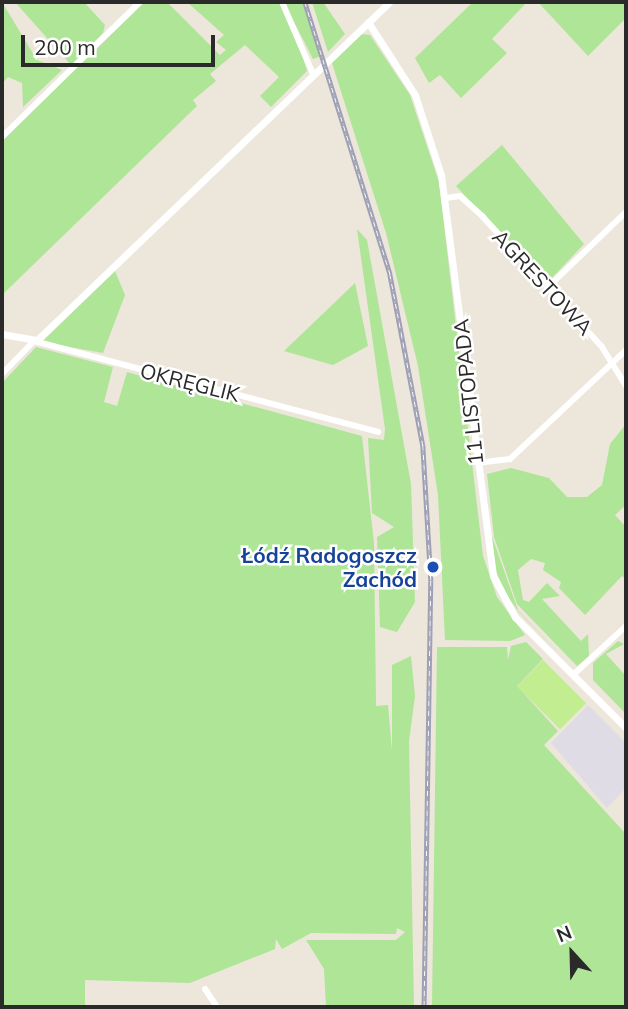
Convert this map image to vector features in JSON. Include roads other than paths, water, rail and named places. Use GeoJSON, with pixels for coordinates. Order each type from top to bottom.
{"type":"FeatureCollection","features":[{"type":"Feature","properties":{"kind":"street"},"geometry":{"type":"LineString","coordinates":[[2,137],[140,2]]}},
{"type":"Feature","properties":{"kind":"street"},"geometry":{"type":"LineString","coordinates":[[282,2],[313,74]]}},
{"type":"Feature","properties":{"kind":"street"},"geometry":{"type":"LineString","coordinates":[[2,374],[389,2]]}},
{"type":"Feature","properties":{"kind":"street","name":"11 LISTOPADA"},"geometry":{"type":"LineString","coordinates":[[368,22],[418,102],[446,198],[486,553],[498,590],[573,675],[626,728]]}},
{"type":"Feature","properties":{"kind":"street","name":"AGRESTOWA"},"geometry":{"type":"LineString","coordinates":[[446,198],[465,199],[548,287],[612,363],[626,386]]}},
{"type":"Feature","properties":{"kind":"street"},"geometry":{"type":"LineString","coordinates":[[548,287],[626,212]]}},
{"type":"Feature","properties":{"kind":"street","name":"OKRĘGLIK"},"geometry":{"type":"LineString","coordinates":[[2,334],[378,432]]}},
{"type":"Feature","properties":{"kind":"street"},"geometry":{"type":"LineString","coordinates":[[476,463],[510,459],[626,350]]}},
{"type":"Feature","properties":{"kind":"street"},"geometry":{"type":"LineString","coordinates":[[573,675],[626,626]]}},
{"type":"Feature","properties":{"kind":"street"},"geometry":{"type":"LineString","coordinates":[[205,989],[215,1007]]}},
{"type":"Feature","properties":{"kind":"railway"},"geometry":{"type":"LineString","coordinates":[[305,2],[390,274],[423,445],[431,581],[424,1007]]}},
{"type":"Feature","properties":{"kind":"place","name":"Łódź Radogoszcz Zachód"},"geometry":{"type":"Point","coordinates":[433,567]}}]}
